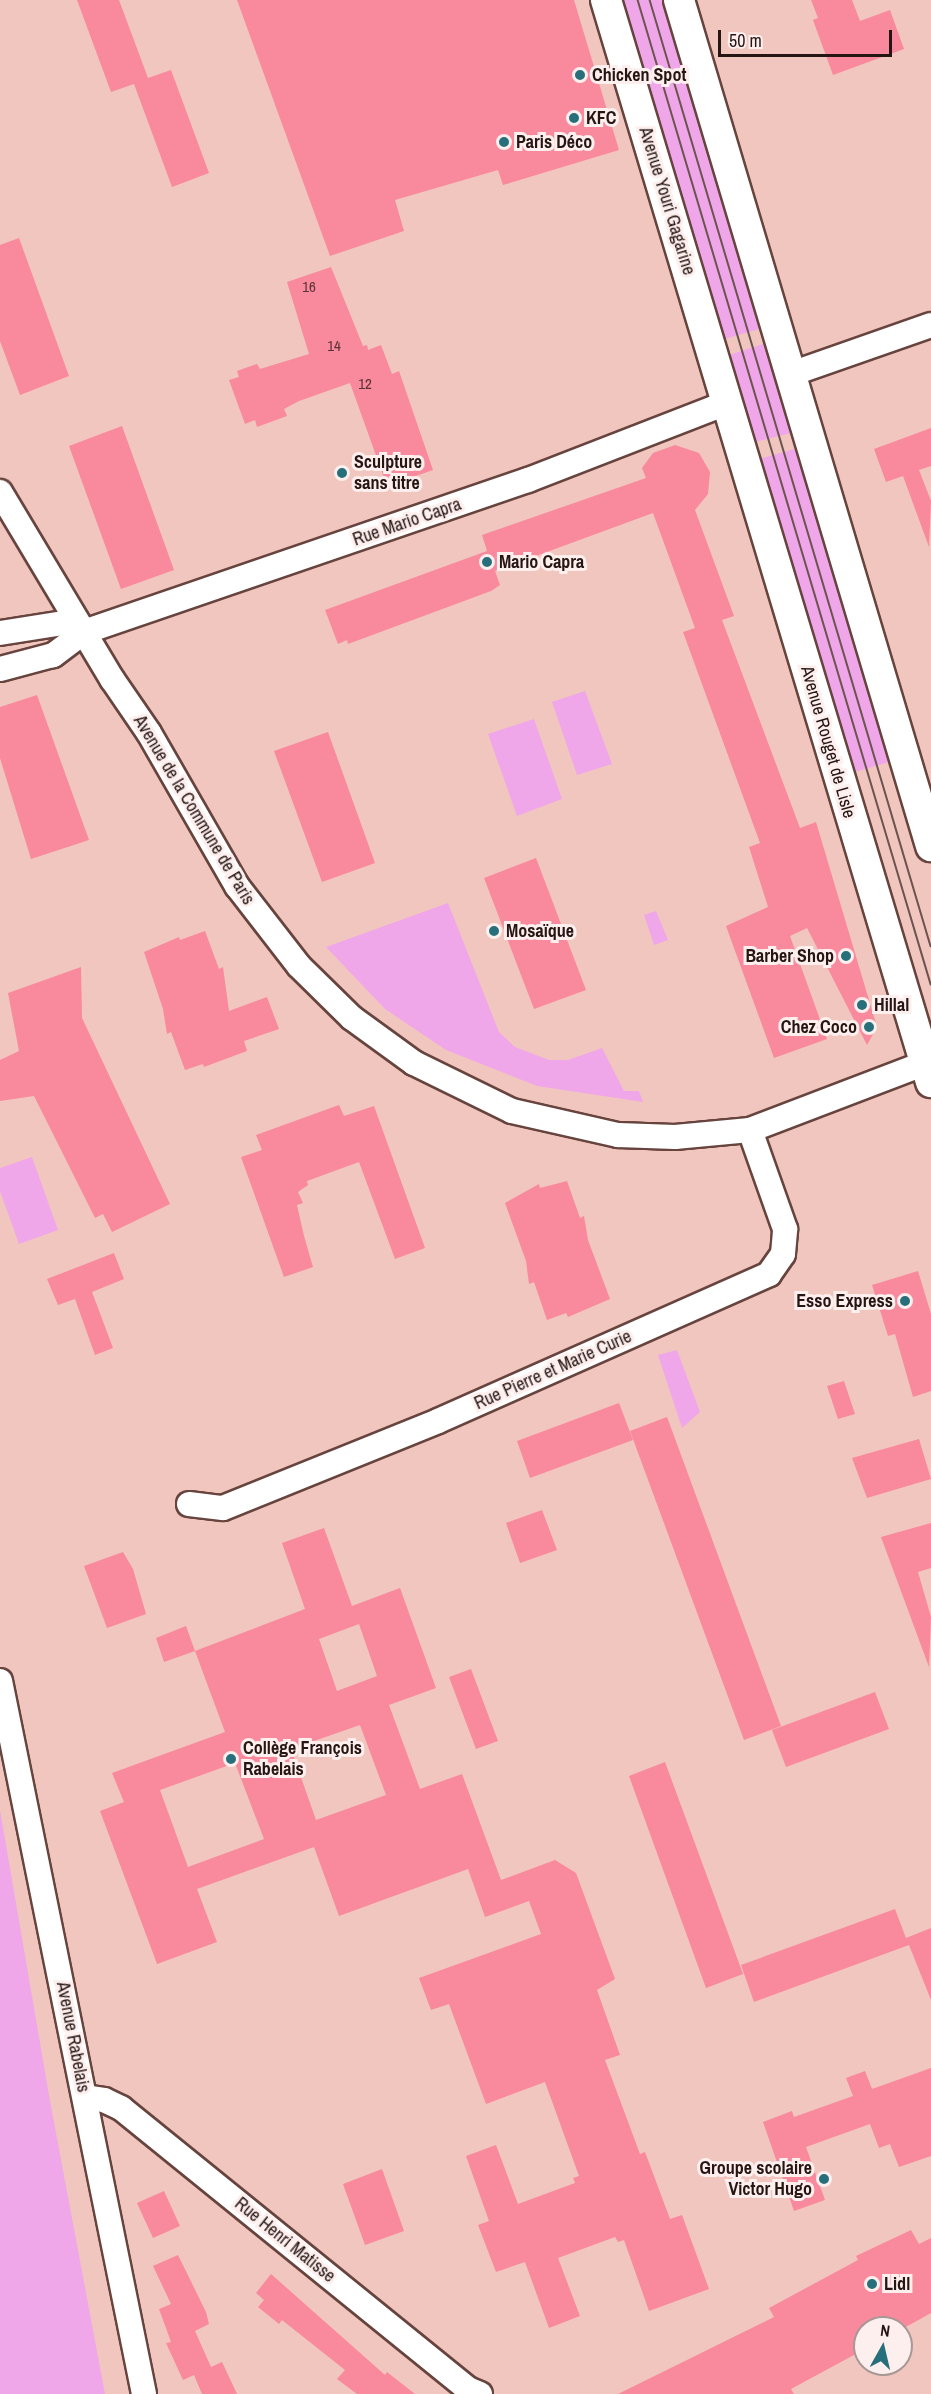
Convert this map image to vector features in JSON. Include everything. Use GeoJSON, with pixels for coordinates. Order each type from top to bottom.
{"type":"FeatureCollection","features":[{"type":"Feature","properties":{"kind":"main road","name":"Avenue Youri Gagarine"},"geometry":{"type":"LineString","coordinates":[[606,0],[727,403]]}},
{"type":"Feature","properties":{"kind":"main road"},"geometry":{"type":"LineString","coordinates":[[679,0],[931,846]]}},
{"type":"Feature","properties":{"kind":"main road","name":"Avenue Rouget de Lisle"},"geometry":{"type":"LineString","coordinates":[[727,403],[929,1069]]}},
{"type":"Feature","properties":{"kind":"street"},"geometry":{"type":"LineString","coordinates":[[791,374],[931,325]]}},
{"type":"Feature","properties":{"kind":"street","name":"Rue Mario Capra"},"geometry":{"type":"LineString","coordinates":[[0,669],[53,655],[84,632],[110,626],[528,480],[727,403]]}},
{"type":"Feature","properties":{"kind":"street","name":"Avenue de la Commune de Paris"},"geometry":{"type":"LineString","coordinates":[[0,492],[84,632],[149,733],[237,886],[299,966],[352,1018],[414,1063],[512,1111],[618,1135],[675,1137],[750,1130],[929,1069]]}},
{"type":"Feature","properties":{"kind":"street","name":"Rue Mario Capra"},"geometry":{"type":"LineString","coordinates":[[0,633],[63,623],[84,632]]}},
{"type":"Feature","properties":{"kind":"street","name":"Rue Pierre et Marie Curie"},"geometry":{"type":"LineString","coordinates":[[189,1504],[223,1508],[438,1421],[769,1274],[783,1254],[786,1228],[750,1130]]}},
{"type":"Feature","properties":{"kind":"street","name":"Avenue Rabelais"},"geometry":{"type":"LineString","coordinates":[[0,1681],[144,2394]]}},
{"type":"Feature","properties":{"kind":"street","name":"Rue Henri Matisse"},"geometry":{"type":"LineString","coordinates":[[85,2097],[104,2100],[122,2108],[468,2389],[480,2394]]}},
{"type":"Feature","properties":{"kind":"shaded area"},"geometry":{"type":"Polygon","coordinates":[[[619,0],[669,0],[767,327],[721,340],[619,0]]]}},
{"type":"Feature","properties":{"kind":"shaded area"},"geometry":{"type":"Polygon","coordinates":[[[769,342],[795,432],[751,443],[726,356],[769,342]]]}},
{"type":"Feature","properties":{"kind":"shaded area"},"geometry":{"type":"Polygon","coordinates":[[[801,447],[893,761],[851,773],[756,460],[801,447]]]}},
{"type":"Feature","properties":{"kind":"shaded area"},"geometry":{"type":"Polygon","coordinates":[[[585,691],[612,764],[577,775],[552,702],[585,691]]]}},
{"type":"Feature","properties":{"kind":"shaded area"},"geometry":{"type":"Polygon","coordinates":[[[534,719],[562,799],[517,816],[488,734],[534,719]]]}},
{"type":"Feature","properties":{"kind":"shaded area"},"geometry":{"type":"Polygon","coordinates":[[[448,903],[499,1032],[515,1047],[549,1060],[568,1060],[602,1048],[624,1091],[639,1091],[643,1102],[537,1086],[446,1050],[385,1009],[326,947],[448,903]]]}},
{"type":"Feature","properties":{"kind":"shaded area"},"geometry":{"type":"Polygon","coordinates":[[[656,911],[668,940],[654,945],[644,915],[656,911]]]}},
{"type":"Feature","properties":{"kind":"shaded area"},"geometry":{"type":"Polygon","coordinates":[[[32,1157],[58,1230],[19,1244],[0,1191],[0,1168],[32,1157]]]}},
{"type":"Feature","properties":{"kind":"shaded area"},"geometry":{"type":"Polygon","coordinates":[[[677,1350],[700,1412],[682,1428],[658,1355],[677,1350]]]}},
{"type":"Feature","properties":{"kind":"shaded area"},"geometry":{"type":"Polygon","coordinates":[[[0,1810],[50,2101],[105,2394],[0,2394],[0,1810]]]}},
{"type":"Feature","properties":{"kind":"building"},"geometry":{"type":"Polygon","coordinates":[[[77,0],[119,0],[148,78],[171,70],[209,173],[172,187],[134,84],[111,92],[77,0]]]}},
{"type":"Feature","properties":{"kind":"building"},"geometry":{"type":"Polygon","coordinates":[[[237,0],[574,0],[619,150],[503,185],[498,170],[395,200],[404,231],[330,256],[237,0]]]}},
{"type":"Feature","properties":{"kind":"building"},"geometry":{"type":"Polygon","coordinates":[[[811,0],[852,0],[860,21],[890,10],[904,49],[833,75],[813,20],[818,18],[811,0]]]}},
{"type":"Feature","properties":{"kind":"building"},"geometry":{"type":"Polygon","coordinates":[[[19,238],[69,376],[20,395],[0,341],[0,245],[19,238]]]}},
{"type":"Feature","properties":{"kind":"building"},"geometry":{"type":"Polygon","coordinates":[[[331,267],[363,346],[367,345],[368,350],[381,345],[392,374],[399,371],[433,470],[387,486],[350,383],[299,401],[284,409],[287,416],[257,427],[255,420],[245,424],[229,380],[239,377],[237,371],[257,364],[260,369],[309,354],[287,282],[331,267]]]}},
{"type":"Feature","properties":{"kind":"building"},"geometry":{"type":"Polygon","coordinates":[[[122,426],[174,570],[121,589],[69,446],[122,426]]]}},
{"type":"Feature","properties":{"kind":"building"},"geometry":{"type":"Polygon","coordinates":[[[931,428],[931,466],[919,470],[931,501],[929,547],[903,476],[886,482],[874,449],[931,428]]]}},
{"type":"Feature","properties":{"kind":"building"},"geometry":{"type":"Polygon","coordinates":[[[675,445],[699,453],[710,472],[708,494],[695,510],[734,616],[722,620],[800,828],[816,822],[877,1027],[867,1045],[807,928],[790,936],[827,1039],[774,1058],[726,926],[768,907],[749,847],[760,843],[683,632],[695,628],[653,513],[495,571],[500,585],[491,591],[348,644],[347,640],[338,644],[325,610],[487,551],[482,535],[646,478],[642,468],[653,453],[675,445]]]}},
{"type":"Feature","properties":{"kind":"building"},"geometry":{"type":"Polygon","coordinates":[[[37,695],[89,840],[31,859],[0,758],[0,707],[37,695]]]}},
{"type":"Feature","properties":{"kind":"building"},"geometry":{"type":"Polygon","coordinates":[[[328,732],[375,863],[322,882],[274,751],[328,732]]]}},
{"type":"Feature","properties":{"kind":"building"},"geometry":{"type":"Polygon","coordinates":[[[536,858],[586,990],[534,1009],[484,878],[536,858]]]}},
{"type":"Feature","properties":{"kind":"building"},"geometry":{"type":"Polygon","coordinates":[[[205,931],[219,969],[223,967],[229,1011],[267,997],[279,1029],[244,1041],[247,1051],[204,1067],[203,1064],[185,1070],[171,1032],[167,1034],[163,1009],[144,952],[179,937],[180,940],[205,931]]]}},
{"type":"Feature","properties":{"kind":"building"},"geometry":{"type":"Polygon","coordinates":[[[81,967],[82,1018],[170,1204],[112,1232],[103,1214],[95,1218],[34,1096],[0,1101],[0,1060],[19,1051],[8,993],[81,967]]]}},
{"type":"Feature","properties":{"kind":"building"},"geometry":{"type":"Polygon","coordinates":[[[339,1105],[344,1116],[374,1106],[425,1248],[395,1259],[359,1162],[307,1181],[308,1185],[298,1192],[303,1203],[297,1205],[313,1267],[284,1277],[241,1157],[262,1150],[256,1135],[339,1105]]]}},
{"type":"Feature","properties":{"kind":"building"},"geometry":{"type":"Polygon","coordinates":[[[567,1181],[580,1218],[584,1216],[588,1240],[610,1299],[568,1317],[566,1313],[547,1320],[534,1282],[529,1284],[526,1261],[505,1203],[539,1184],[540,1188],[567,1181]]]}},
{"type":"Feature","properties":{"kind":"building"},"geometry":{"type":"Polygon","coordinates":[[[114,1253],[124,1279],[92,1292],[113,1348],[95,1355],[75,1299],[58,1305],[47,1279],[114,1253]]]}},
{"type":"Feature","properties":{"kind":"building"},"geometry":{"type":"Polygon","coordinates":[[[918,1271],[931,1314],[931,1391],[913,1397],[895,1334],[888,1336],[872,1285],[918,1271]]]}},
{"type":"Feature","properties":{"kind":"building"},"geometry":{"type":"Polygon","coordinates":[[[844,1381],[855,1414],[838,1419],[827,1386],[844,1381]]]}},
{"type":"Feature","properties":{"kind":"building"},"geometry":{"type":"Polygon","coordinates":[[[619,1403],[633,1440],[530,1478],[517,1441],[619,1403]]]}},
{"type":"Feature","properties":{"kind":"building"},"geometry":{"type":"Polygon","coordinates":[[[667,1417],[781,1726],[744,1740],[630,1431],[667,1417]]]}},
{"type":"Feature","properties":{"kind":"building"},"geometry":{"type":"Polygon","coordinates":[[[919,1439],[931,1479],[867,1498],[852,1458],[919,1439]]]}},
{"type":"Feature","properties":{"kind":"building"},"geometry":{"type":"Polygon","coordinates":[[[542,1510],[557,1550],[520,1563],[506,1523],[542,1510]]]}},
{"type":"Feature","properties":{"kind":"building"},"geometry":{"type":"Polygon","coordinates":[[[931,1523],[931,1568],[918,1572],[931,1617],[929,1667],[881,1537],[931,1523]]]}},
{"type":"Feature","properties":{"kind":"building"},"geometry":{"type":"Polygon","coordinates":[[[324,1528],[352,1606],[400,1588],[436,1688],[389,1705],[420,1789],[462,1774],[501,1880],[555,1860],[576,1873],[615,1979],[597,1990],[620,2055],[605,2060],[640,2154],[645,2152],[670,2219],[682,2215],[709,2289],[649,2311],[624,2240],[618,2242],[615,2237],[558,2258],[580,2316],[549,2328],[525,2262],[496,2272],[478,2225],[489,2221],[466,2156],[496,2145],[518,2204],[575,2183],[573,2178],[579,2176],[545,2082],[486,2104],[449,2004],[431,2010],[419,1978],[541,1934],[529,1901],[485,1917],[468,1869],[339,1916],[314,1847],[197,1889],[217,1942],[157,1964],[100,1811],[124,1802],[112,1773],[225,1732],[195,1651],[305,1609],[282,1543],[324,1528]],[[359,1624],[319,1639],[337,1691],[377,1676],[359,1624]],[[360,1725],[291,1749],[316,1820],[386,1795],[360,1725]],[[235,1763],[160,1790],[188,1867],[264,1839],[235,1763]]]}},
{"type":"Feature","properties":{"kind":"building"},"geometry":{"type":"Polygon","coordinates":[[[123,1552],[133,1569],[146,1614],[107,1628],[84,1566],[123,1552]]]}},
{"type":"Feature","properties":{"kind":"building"},"geometry":{"type":"Polygon","coordinates":[[[186,1626],[195,1651],[164,1662],[156,1638],[186,1626]]]}},
{"type":"Feature","properties":{"kind":"building"},"geometry":{"type":"Polygon","coordinates":[[[471,1669],[498,1741],[476,1749],[449,1677],[471,1669]]]}},
{"type":"Feature","properties":{"kind":"building"},"geometry":{"type":"Polygon","coordinates":[[[875,1692],[889,1729],[786,1767],[772,1730],[875,1692]]]}},
{"type":"Feature","properties":{"kind":"building"},"geometry":{"type":"Polygon","coordinates":[[[665,1762],[743,1974],[706,1988],[629,1776],[665,1762]]]}},
{"type":"Feature","properties":{"kind":"building"},"geometry":{"type":"Polygon","coordinates":[[[895,1909],[906,1938],[931,1928],[931,2000],[909,1945],[754,2002],[741,1965],[895,1909]]]}},
{"type":"Feature","properties":{"kind":"building"},"geometry":{"type":"Polygon","coordinates":[[[931,2068],[931,2156],[899,2167],[890,2144],[879,2148],[870,2124],[806,2147],[825,2200],[794,2211],[763,2122],[792,2111],[794,2117],[853,2096],[846,2078],[865,2071],[872,2089],[931,2068]]]}},
{"type":"Feature","properties":{"kind":"building"},"geometry":{"type":"Polygon","coordinates":[[[382,2169],[404,2231],[365,2245],[343,2184],[382,2169]]]}},
{"type":"Feature","properties":{"kind":"building"},"geometry":{"type":"Polygon","coordinates":[[[164,2191],[180,2226],[153,2238],[137,2203],[164,2191]]]}},
{"type":"Feature","properties":{"kind":"building","name":"Lidl"},"geometry":{"type":"Polygon","coordinates":[[[911,2230],[919,2244],[931,2238],[931,2313],[913,2323],[913,2316],[853,2316],[853,2355],[791,2389],[794,2394],[618,2394],[774,2317],[769,2308],[858,2260],[856,2256],[911,2230]]]}},
{"type":"Feature","properties":{"kind":"building"},"geometry":{"type":"Polygon","coordinates":[[[178,2255],[206,2312],[209,2324],[195,2331],[211,2367],[222,2362],[237,2394],[202,2394],[194,2375],[183,2380],[166,2343],[171,2342],[159,2309],[171,2304],[153,2266],[178,2255]]]}},
{"type":"Feature","properties":{"kind":"building"},"geometry":{"type":"Polygon","coordinates":[[[271,2274],[385,2375],[387,2372],[415,2394],[357,2394],[337,2379],[345,2370],[282,2320],[279,2324],[258,2307],[264,2300],[256,2293],[271,2274]]]}},
{"type":"Feature","properties":{"kind":"tram line"},"geometry":{"type":"LineString","coordinates":[[638,0],[931,984]]}},
{"type":"Feature","properties":{"kind":"tram line"},"geometry":{"type":"LineString","coordinates":[[650,0],[931,946]]}},
{"type":"Feature","properties":{"kind":"place","name":"Chicken Spot"},"geometry":{"type":"Point","coordinates":[580,75]}},
{"type":"Feature","properties":{"kind":"place","name":"KFC"},"geometry":{"type":"Point","coordinates":[574,118]}},
{"type":"Feature","properties":{"kind":"place","name":"Paris Déco"},"geometry":{"type":"Point","coordinates":[504,142]}},
{"type":"Feature","properties":{"kind":"place","name":"Sculpture sans titre"},"geometry":{"type":"Point","coordinates":[342,473]}},
{"type":"Feature","properties":{"kind":"place","name":"Mario Capra"},"geometry":{"type":"Point","coordinates":[487,562]}},
{"type":"Feature","properties":{"kind":"place","name":"Mosaïque"},"geometry":{"type":"Point","coordinates":[494,931]}},
{"type":"Feature","properties":{"kind":"place","name":"Barber Shop"},"geometry":{"type":"Point","coordinates":[846,956]}},
{"type":"Feature","properties":{"kind":"place","name":"Hillal"},"geometry":{"type":"Point","coordinates":[862,1005]}},
{"type":"Feature","properties":{"kind":"place","name":"Chez Coco"},"geometry":{"type":"Point","coordinates":[869,1027]}},
{"type":"Feature","properties":{"kind":"place","name":"Esso Express"},"geometry":{"type":"Point","coordinates":[905,1301]}},
{"type":"Feature","properties":{"kind":"place","name":"Collège François Rabelais"},"geometry":{"type":"Point","coordinates":[231,1759]}},
{"type":"Feature","properties":{"kind":"place","name":"Groupe scolaire Victor Hugo"},"geometry":{"type":"Point","coordinates":[824,2179]}},
{"type":"Feature","properties":{"kind":"place","name":"Lidl"},"geometry":{"type":"Point","coordinates":[872,2284]}}]}
